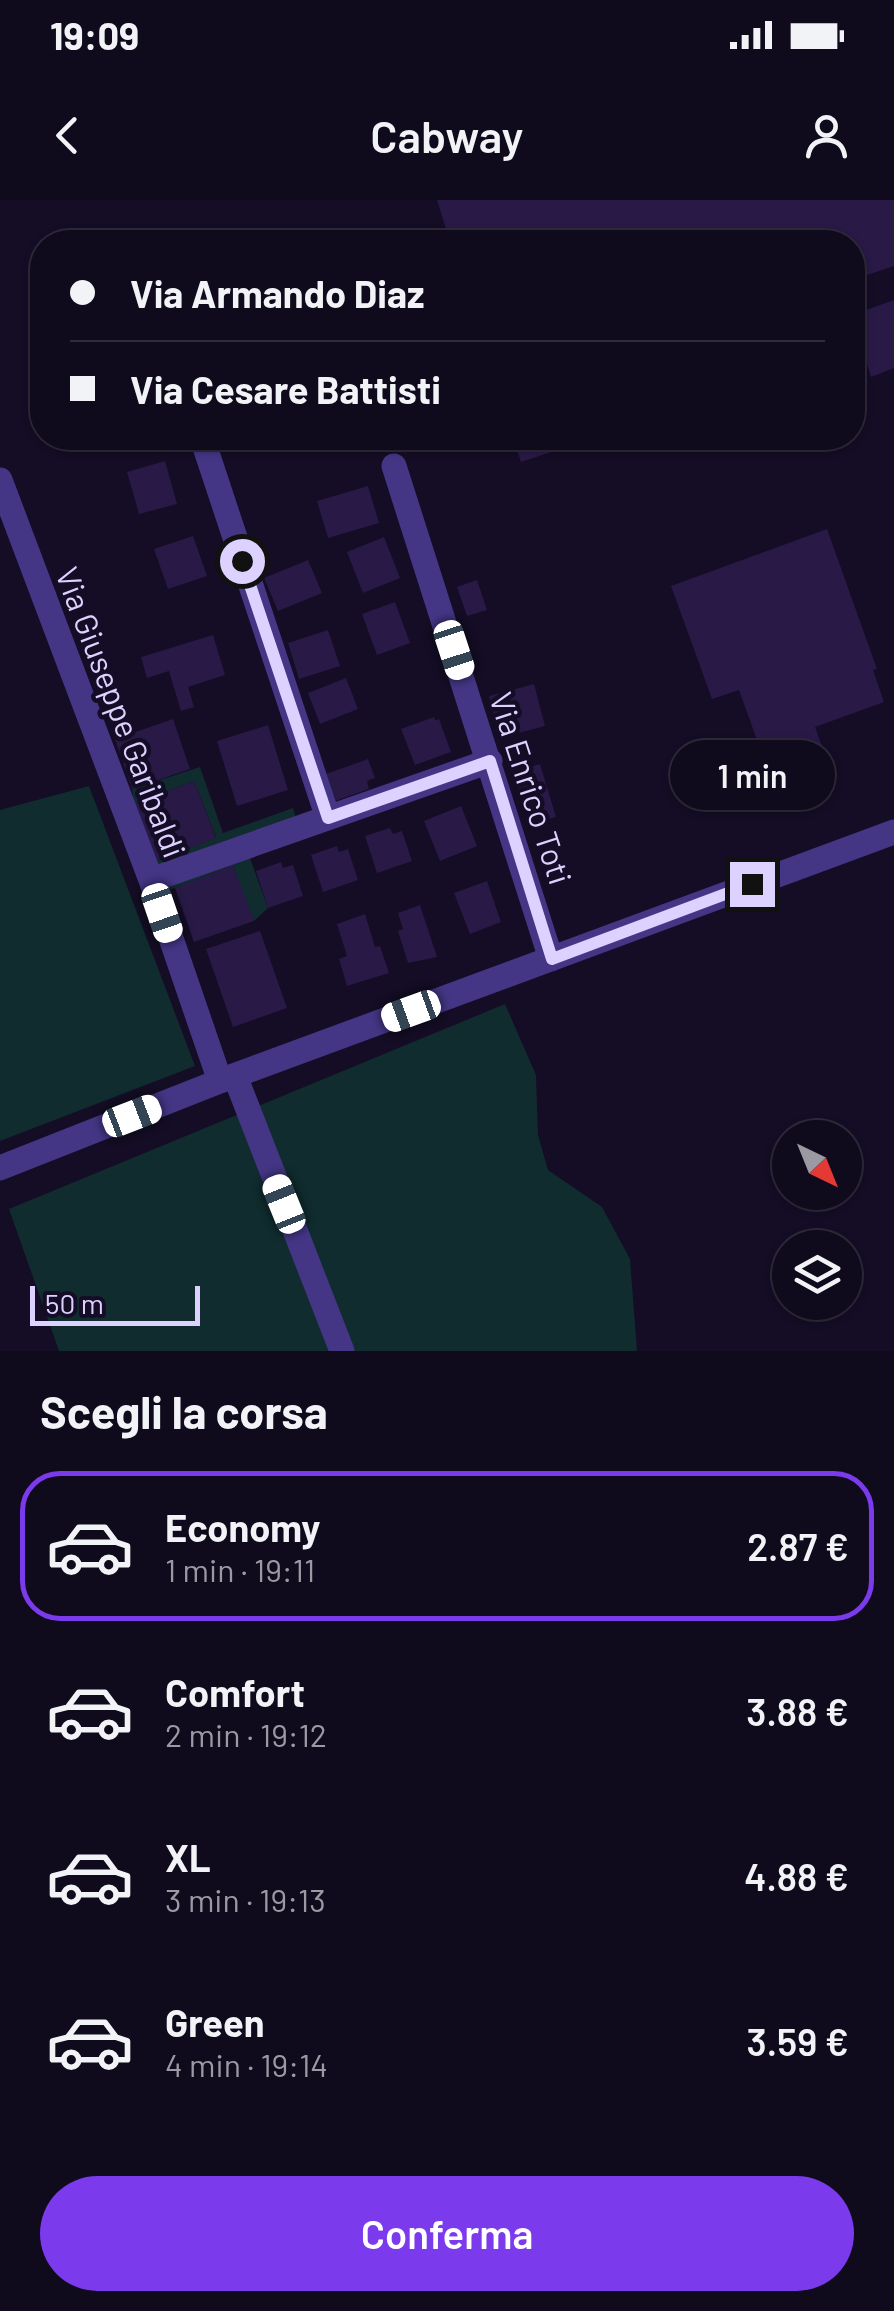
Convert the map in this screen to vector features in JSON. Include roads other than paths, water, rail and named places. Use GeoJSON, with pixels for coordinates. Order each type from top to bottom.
{"type":"FeatureCollection","features":[{"type":"Feature","properties":{"kind":"street"},"geometry":{"type":"LineString","coordinates":[[206,450],[328,818]]}},
{"type":"Feature","properties":{"kind":"street","name":"Via Enrico Toti"},"geometry":{"type":"LineString","coordinates":[[394,466],[552,959]]}},
{"type":"Feature","properties":{"kind":"street","name":"Via Giuseppe Garibaldi"},"geometry":{"type":"LineString","coordinates":[[0,480],[228,1079],[342,1351]]}},
{"type":"Feature","properties":{"kind":"street"},"geometry":{"type":"LineString","coordinates":[[150,880],[490,761]]}},
{"type":"Feature","properties":{"kind":"street"},"geometry":{"type":"LineString","coordinates":[[0,1168],[228,1079],[894,832]]}}]}
